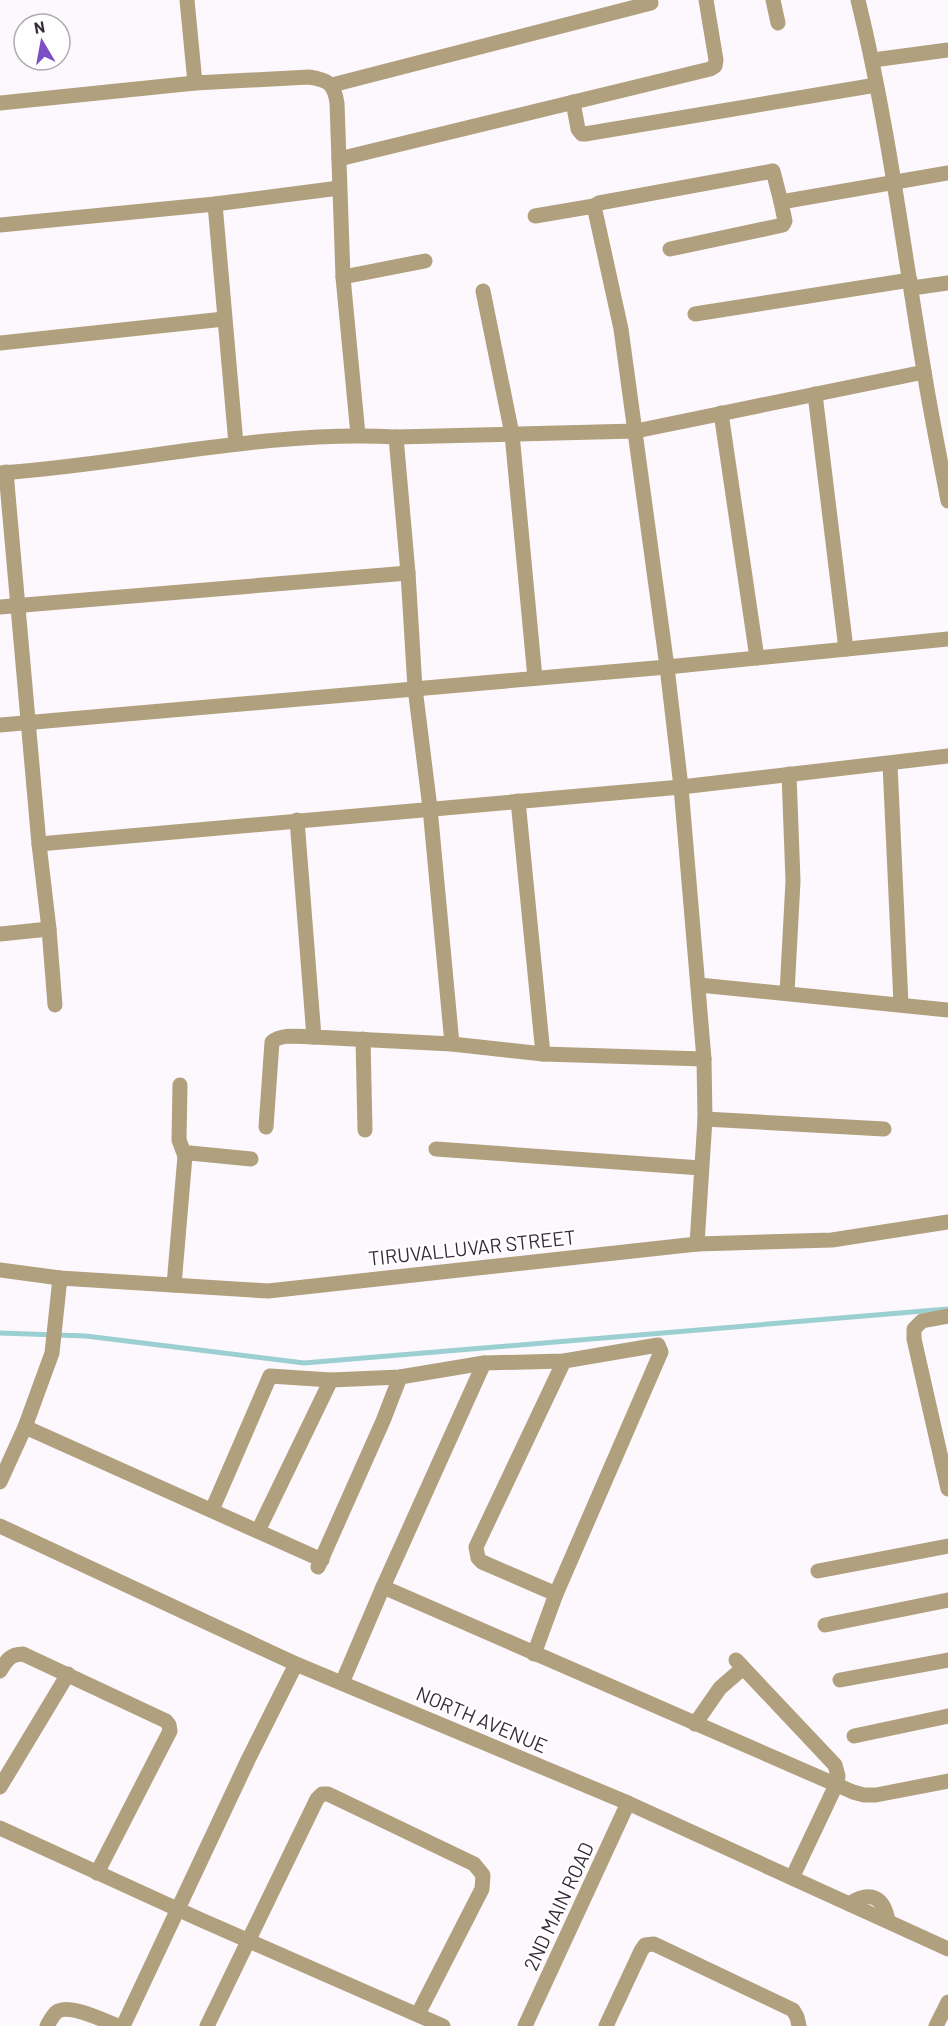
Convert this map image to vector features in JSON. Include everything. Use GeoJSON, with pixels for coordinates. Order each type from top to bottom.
{"type":"FeatureCollection","features":[{"type":"Feature","properties":{"kind":"street"},"geometry":{"type":"LineString","coordinates":[[187,0],[195,83]]}},
{"type":"Feature","properties":{"kind":"street"},"geometry":{"type":"LineString","coordinates":[[339,159],[710,69],[715,66],[716,60],[706,0]]}},
{"type":"Feature","properties":{"kind":"street"},"geometry":{"type":"LineString","coordinates":[[773,0],[778,23]]}},
{"type":"Feature","properties":{"kind":"street"},"geometry":{"type":"LineString","coordinates":[[858,0],[873,60],[895,183],[924,372],[948,501]]}},
{"type":"Feature","properties":{"kind":"street"},"geometry":{"type":"LineString","coordinates":[[332,85],[651,3]]}},
{"type":"Feature","properties":{"kind":"street"},"geometry":{"type":"LineString","coordinates":[[873,60],[948,50]]}},
{"type":"Feature","properties":{"kind":"street"},"geometry":{"type":"LineString","coordinates":[[0,103],[195,83],[309,77],[322,79],[332,85],[336,92],[337,103],[343,277],[358,435]]}},
{"type":"Feature","properties":{"kind":"street"},"geometry":{"type":"LineString","coordinates":[[573,102],[578,129],[585,134],[876,85]]}},
{"type":"Feature","properties":{"kind":"street"},"geometry":{"type":"LineString","coordinates":[[534,216],[772,171],[785,221],[783,225],[670,249]]}},
{"type":"Feature","properties":{"kind":"street"},"geometry":{"type":"LineString","coordinates":[[781,202],[948,173]]}},
{"type":"Feature","properties":{"kind":"street"},"geometry":{"type":"LineString","coordinates":[[0,225],[216,204],[339,188]]}},
{"type":"Feature","properties":{"kind":"street"},"geometry":{"type":"LineString","coordinates":[[216,204],[236,444]]}},
{"type":"Feature","properties":{"kind":"street"},"geometry":{"type":"LineString","coordinates":[[594,206],[621,329],[681,787],[704,1059],[705,1119],[697,1244]]}},
{"type":"Feature","properties":{"kind":"street"},"geometry":{"type":"LineString","coordinates":[[343,277],[425,261]]}},
{"type":"Feature","properties":{"kind":"street"},"geometry":{"type":"LineString","coordinates":[[695,314],[911,284],[948,283]]}},
{"type":"Feature","properties":{"kind":"street"},"geometry":{"type":"LineString","coordinates":[[483,291],[512,434],[535,678]]}},
{"type":"Feature","properties":{"kind":"street"},"geometry":{"type":"LineString","coordinates":[[0,343],[224,319]]}},
{"type":"Feature","properties":{"kind":"street"},"geometry":{"type":"LineString","coordinates":[[55,1005],[19,605],[3,473],[236,444],[358,435],[636,431],[924,372]]}},
{"type":"Feature","properties":{"kind":"street"},"geometry":{"type":"LineString","coordinates":[[815,394],[846,649]]}},
{"type":"Feature","properties":{"kind":"street"},"geometry":{"type":"LineString","coordinates":[[721,413],[757,658]]}},
{"type":"Feature","properties":{"kind":"street"},"geometry":{"type":"LineString","coordinates":[[396,436],[415,688],[430,808],[452,1044]]}},
{"type":"Feature","properties":{"kind":"street"},"geometry":{"type":"LineString","coordinates":[[0,607],[408,573]]}},
{"type":"Feature","properties":{"kind":"street"},"geometry":{"type":"LineString","coordinates":[[0,725],[667,667],[948,639]]}},
{"type":"Feature","properties":{"kind":"street"},"geometry":{"type":"LineString","coordinates":[[39,844],[681,787],[948,756]]}},
{"type":"Feature","properties":{"kind":"street"},"geometry":{"type":"LineString","coordinates":[[890,764],[901,1004]]}},
{"type":"Feature","properties":{"kind":"street"},"geometry":{"type":"LineString","coordinates":[[787,993],[793,881],[789,774]]}},
{"type":"Feature","properties":{"kind":"street"},"geometry":{"type":"LineString","coordinates":[[518,801],[543,1054]]}},
{"type":"Feature","properties":{"kind":"street"},"geometry":{"type":"LineString","coordinates":[[297,820],[314,1037]]}},
{"type":"Feature","properties":{"kind":"street"},"geometry":{"type":"LineString","coordinates":[[0,933],[49,929]]}},
{"type":"Feature","properties":{"kind":"street"},"geometry":{"type":"LineString","coordinates":[[699,985],[948,1010]]}},
{"type":"Feature","properties":{"kind":"street"},"geometry":{"type":"LineString","coordinates":[[266,1127],[272,1042],[284,1036],[452,1044],[543,1054],[704,1059]]}},
{"type":"Feature","properties":{"kind":"street"},"geometry":{"type":"LineString","coordinates":[[363,1039],[365,1130]]}},
{"type":"Feature","properties":{"kind":"street"},"geometry":{"type":"LineString","coordinates":[[174,1285],[185,1156],[179,1140],[180,1085]]}},
{"type":"Feature","properties":{"kind":"street"},"geometry":{"type":"LineString","coordinates":[[705,1119],[884,1129]]}},
{"type":"Feature","properties":{"kind":"street"},"geometry":{"type":"LineString","coordinates":[[436,1149],[701,1168]]}},
{"type":"Feature","properties":{"kind":"street"},"geometry":{"type":"LineString","coordinates":[[185,1156],[190,1153],[251,1159]]}},
{"type":"Feature","properties":{"kind":"street","name":"TIRUVALLUVAR STREET"},"geometry":{"type":"LineString","coordinates":[[0,1270],[60,1278],[268,1291],[697,1244],[832,1240],[948,1222]]}},
{"type":"Feature","properties":{"kind":"street"},"geometry":{"type":"LineString","coordinates":[[0,1482],[25,1427],[52,1353],[60,1278]]}},
{"type":"Feature","properties":{"kind":"street"},"geometry":{"type":"LineString","coordinates":[[948,1316],[922,1321],[914,1329],[914,1339],[948,1489]]}},
{"type":"Feature","properties":{"kind":"street"},"geometry":{"type":"LineString","coordinates":[[212,1510],[270,1376],[331,1380],[400,1377],[484,1363],[564,1361],[658,1345],[662,1352],[556,1594],[534,1654]]}},
{"type":"Feature","properties":{"kind":"street"},"geometry":{"type":"LineString","coordinates":[[556,1594],[482,1562],[478,1558],[476,1547],[564,1361]]}},
{"type":"Feature","properties":{"kind":"street"},"geometry":{"type":"LineString","coordinates":[[342,1683],[484,1363]]}},
{"type":"Feature","properties":{"kind":"street"},"geometry":{"type":"LineString","coordinates":[[25,1427],[258,1531],[320,1564],[400,1377]]}},
{"type":"Feature","properties":{"kind":"street"},"geometry":{"type":"LineString","coordinates":[[258,1531],[331,1380]]}},
{"type":"Feature","properties":{"kind":"street","name":"NORTH AVENUE"},"geometry":{"type":"LineString","coordinates":[[0,1526],[296,1664],[628,1803],[948,1948]]}},
{"type":"Feature","properties":{"kind":"street"},"geometry":{"type":"LineString","coordinates":[[818,1571],[948,1546]]}},
{"type":"Feature","properties":{"kind":"street"},"geometry":{"type":"LineString","coordinates":[[383,1587],[836,1785],[864,1795],[876,1795],[948,1781]]}},
{"type":"Feature","properties":{"kind":"street"},"geometry":{"type":"LineString","coordinates":[[825,1625],[948,1600]]}},
{"type":"Feature","properties":{"kind":"street"},"geometry":{"type":"LineString","coordinates":[[0,1671],[8,1659],[17,1654],[23,1654],[166,1721],[169,1725],[170,1731],[98,1873]]}},
{"type":"Feature","properties":{"kind":"street"},"geometry":{"type":"LineString","coordinates":[[840,1680],[948,1660]]}},
{"type":"Feature","properties":{"kind":"street"},"geometry":{"type":"LineString","coordinates":[[123,2026],[248,1760],[296,1664]]}},
{"type":"Feature","properties":{"kind":"street"},"geometry":{"type":"LineString","coordinates":[[695,1724],[739,1664],[836,1765],[838,1776],[836,1785],[792,1878]]}},
{"type":"Feature","properties":{"kind":"street"},"geometry":{"type":"LineString","coordinates":[[0,1787],[68,1674]]}},
{"type":"Feature","properties":{"kind":"street"},"geometry":{"type":"LineString","coordinates":[[854,1736],[948,1716]]}},
{"type":"Feature","properties":{"kind":"street"},"geometry":{"type":"LineString","coordinates":[[207,2026],[317,1799],[322,1794],[328,1794],[474,1864],[483,1875],[483,1889],[418,2014]]}},
{"type":"Feature","properties":{"kind":"street","name":"2ND MAIN ROAD"},"geometry":{"type":"LineString","coordinates":[[525,2026],[628,1803]]}},
{"type":"Feature","properties":{"kind":"street"},"geometry":{"type":"LineString","coordinates":[[0,1828],[179,1910],[443,2026]]}},
{"type":"Feature","properties":{"kind":"street"},"geometry":{"type":"LineString","coordinates":[[606,2026],[641,1951],[645,1945],[654,1944],[793,2010],[799,2026]]}},
{"type":"Feature","properties":{"kind":"street"},"geometry":{"type":"LineString","coordinates":[[936,2026],[948,2002]]}},
{"type":"Feature","properties":{"kind":"street"},"geometry":{"type":"LineString","coordinates":[[47,2026],[59,2010],[72,2009],[118,2026]]}},
{"type":"Feature","properties":{"kind":"waterway"},"geometry":{"type":"LineString","coordinates":[[0,1333],[86,1336],[304,1363],[948,1309]]}}]}
